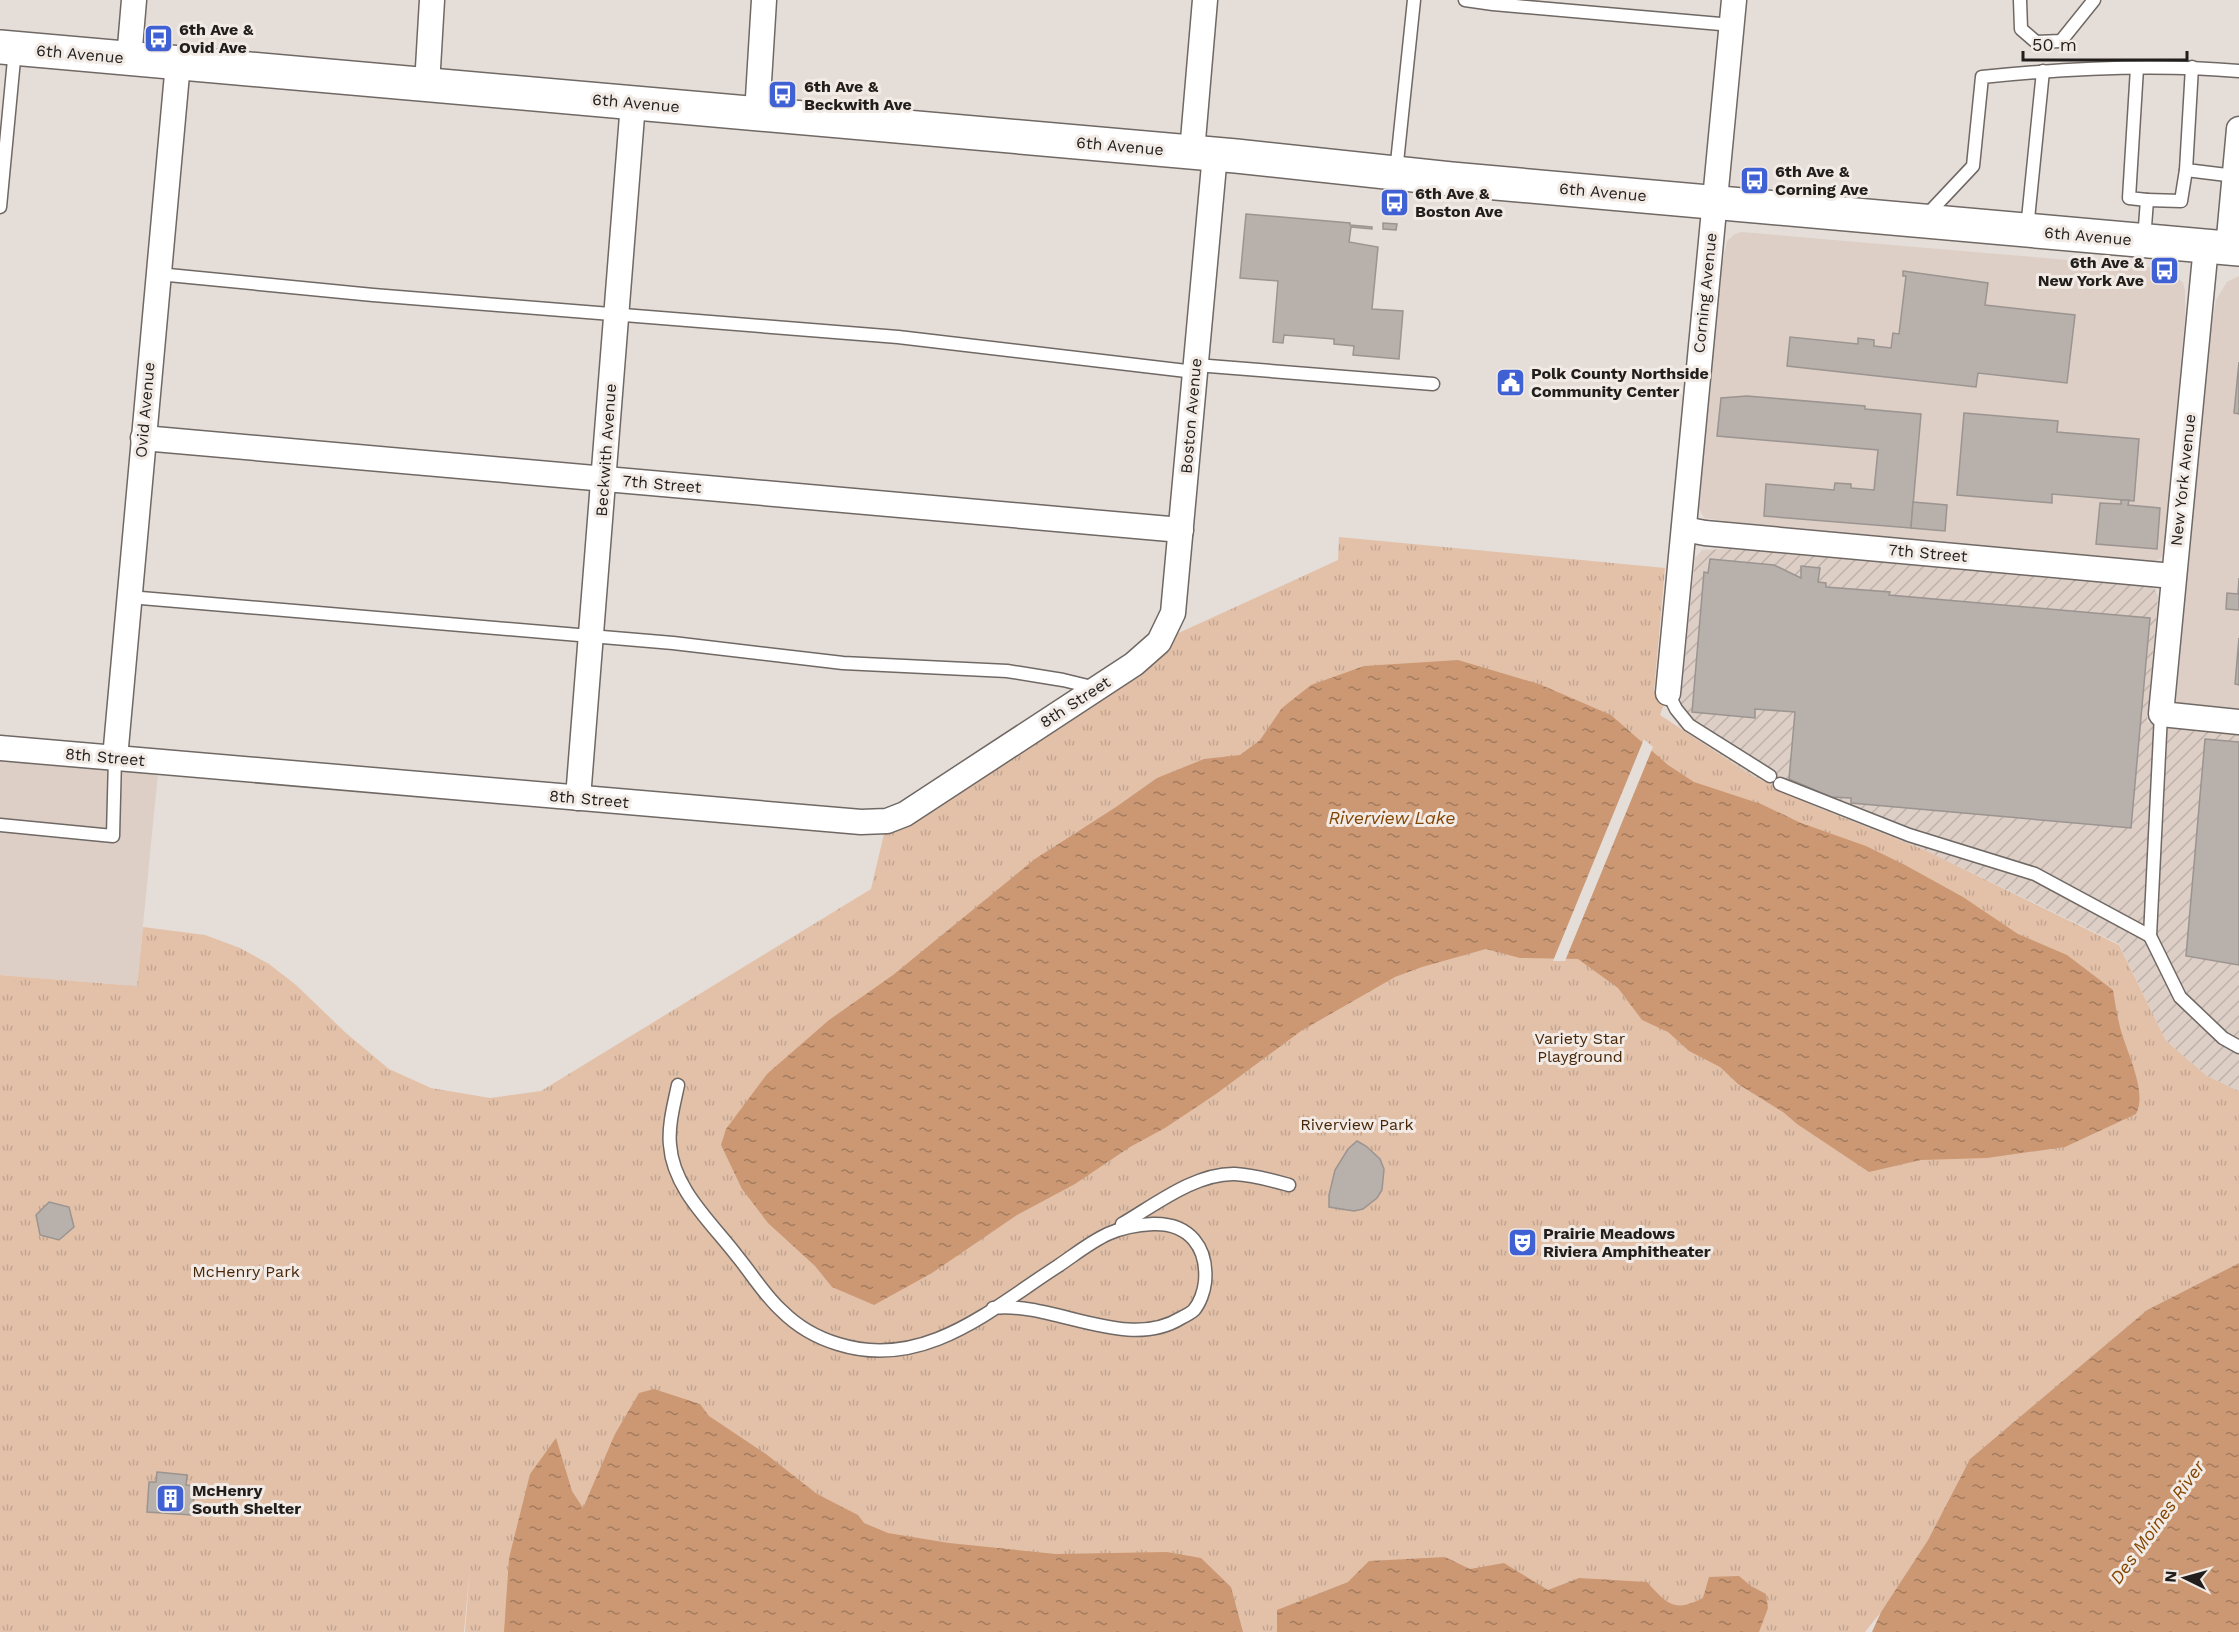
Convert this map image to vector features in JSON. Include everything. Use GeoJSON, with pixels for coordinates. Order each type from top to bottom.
{"type":"FeatureCollection","features":[{"type":"Feature","properties":{"kind":"main road","name":"6th Avenue"},"geometry":{"type":"LineString","coordinates":[[7,48],[1203,153],[1396,174],[2225,248]]}},
{"type":"Feature","properties":{"kind":"street"},"geometry":{"type":"LineString","coordinates":[[129,58],[134,0]]}},
{"type":"Feature","properties":{"kind":"street"},"geometry":{"type":"LineString","coordinates":[[427,85],[432,0]]}},
{"type":"Feature","properties":{"kind":"street"},"geometry":{"type":"LineString","coordinates":[[757,114],[764,0]]}},
{"type":"Feature","properties":{"kind":"street","name":"Boston Avenue"},"geometry":{"type":"LineString","coordinates":[[1134,664],[1159,642],[1173,614],[1196,369],[1205,0]]}},
{"type":"Feature","properties":{"kind":"street","name":"Corning Avenue"},"geometry":{"type":"LineString","coordinates":[[1668,693],[1734,0]]}},
{"type":"Feature","properties":{"kind":"street","name":"Ovid Avenue"},"geometry":{"type":"LineString","coordinates":[[115,758],[178,63]]}},
{"type":"Feature","properties":{"kind":"street","name":"Beckwith Avenue"},"geometry":{"type":"LineString","coordinates":[[578,798],[633,103]]}},
{"type":"Feature","properties":{"kind":"street","name":"New York Avenue"},"geometry":{"type":"LineString","coordinates":[[2161,714],[2173,576],[2225,248],[2239,129]]}},
{"type":"Feature","properties":{"kind":"street","name":"7th Street"},"geometry":{"type":"LineString","coordinates":[[143,438],[1181,530]]}},
{"type":"Feature","properties":{"kind":"street","name":"7th Street"},"geometry":{"type":"LineString","coordinates":[[1684,529],[1717,534],[2173,576]]}},
{"type":"Feature","properties":{"kind":"street","name":"8th Street"},"geometry":{"type":"LineString","coordinates":[[0,748],[861,822],[887,821],[906,814],[1134,664]]}},
{"type":"Feature","properties":{"kind":"street"},"geometry":{"type":"LineString","coordinates":[[2161,714],[2239,722]]}},
{"type":"Feature","properties":{"kind":"lane"},"geometry":{"type":"LineString","coordinates":[[1396,174],[1414,0]]}},
{"type":"Feature","properties":{"kind":"lane"},"geometry":{"type":"LineString","coordinates":[[1465,0],[1732,25]]}},
{"type":"Feature","properties":{"kind":"lane"},"geometry":{"type":"LineString","coordinates":[[2020,0],[2021,29],[2036,42],[2061,40],[2094,0]]}},
{"type":"Feature","properties":{"kind":"lane"},"geometry":{"type":"LineString","coordinates":[[0,206],[7,48]]}},
{"type":"Feature","properties":{"kind":"lane"},"geometry":{"type":"LineString","coordinates":[[2138,68],[2128,198],[2181,201],[2186,171],[2192,67]]}},
{"type":"Feature","properties":{"kind":"lane"},"geometry":{"type":"LineString","coordinates":[[1920,222],[1973,166],[1982,77],[2043,71],[2138,68],[2192,67],[2239,71]]}},
{"type":"Feature","properties":{"kind":"lane"},"geometry":{"type":"LineString","coordinates":[[2027,230],[2043,71]]}},
{"type":"Feature","properties":{"kind":"lane"},"geometry":{"type":"LineString","coordinates":[[2186,171],[2235,176]]}},
{"type":"Feature","properties":{"kind":"lane"},"geometry":{"type":"LineString","coordinates":[[2143,241],[2147,200]]}},
{"type":"Feature","properties":{"kind":"lane"},"geometry":{"type":"LineString","coordinates":[[158,274],[373,296],[898,337],[1196,369],[1433,384]]}},
{"type":"Feature","properties":{"kind":"lane"},"geometry":{"type":"LineString","coordinates":[[129,597],[744,650],[843,663],[1007,671],[1097,688]]}},
{"type":"Feature","properties":{"kind":"lane"},"geometry":{"type":"LineString","coordinates":[[1668,693],[1676,709],[1689,725],[1770,776]]}},
{"type":"Feature","properties":{"kind":"lane"},"geometry":{"type":"LineString","coordinates":[[2161,714],[2150,936],[2180,998],[2223,1038],[2239,1047]]}},
{"type":"Feature","properties":{"kind":"lane"},"geometry":{"type":"LineString","coordinates":[[0,825],[113,836],[115,758]]}},
{"type":"Feature","properties":{"kind":"lane"},"geometry":{"type":"LineString","coordinates":[[1780,784],[1909,835],[2035,874],[2150,936]]}},
{"type":"Feature","properties":{"kind":"lane"},"geometry":{"type":"LineString","coordinates":[[678,1085],[670,1127],[670,1144],[673,1163],[684,1188],[782,1311],[804,1328],[827,1340],[870,1351],[896,1351],[942,1339],[1111,1231],[1184,1188],[1210,1177],[1233,1174],[1261,1177],[1289,1185]]}},
{"type":"Feature","properties":{"kind":"lane"},"geometry":{"type":"LineString","coordinates":[[993,1308],[1009,1306],[1031,1309],[1112,1327],[1142,1331],[1173,1323],[1194,1310],[1204,1292],[1206,1268],[1202,1249],[1185,1231],[1160,1224],[1131,1225],[1111,1231]]}},
{"type":"Feature","properties":{"kind":"shaded area"},"geometry":{"type":"Polygon","coordinates":[[[1741,232],[2161,268],[2173,273],[2183,283],[2185,290],[2185,317],[2162,557],[2154,562],[1778,529],[1704,518],[1699,508],[1721,269],[1727,241],[1741,232]]]}},
{"type":"Feature","properties":{"kind":"shaded area"},"geometry":{"type":"Polygon","coordinates":[[[2239,276],[2239,710],[2175,705],[2209,341],[2216,300],[2227,282],[2239,276]]]}},
{"type":"Feature","properties":{"kind":"shaded area"},"geometry":{"type":"Polygon","coordinates":[[[1745,548],[2149,586],[2155,589],[2158,597],[2147,722],[2239,732],[2239,1091],[2207,1076],[2166,1041],[2119,944],[1927,851],[1814,806],[1751,775],[1678,726],[1695,558],[1702,550],[1745,548]]]}},
{"type":"Feature","properties":{"kind":"shaded area"},"geometry":{"type":"Polygon","coordinates":[[[0,748],[159,762],[137,986],[0,975],[0,748]]]}},
{"type":"Feature","properties":{"kind":"green space","name":"Riverview Park"},"geometry":{"type":"Polygon","coordinates":[[[1339,537],[1665,568],[1654,691],[1668,693],[1660,715],[1751,775],[1814,806],[1927,851],[2119,945],[2166,1041],[2207,1076],[2239,1091],[2239,1263],[2147,1310],[1970,1459],[1928,1540],[1881,1612],[1865,1632],[465,1632],[470,1566],[464,1632],[0,1632],[0,975],[137,986],[143,927],[205,935],[240,948],[269,964],[296,985],[346,1033],[389,1069],[431,1088],[490,1098],[541,1091],[871,889],[887,821],[1159,642],[1338,560],[1339,537]]]}},
{"type":"Feature","properties":{"kind":"water","name":"Riverview Lake"},"geometry":{"type":"Polygon","coordinates":[[[1458,660],[1539,684],[1611,715],[1668,765],[1694,782],[1761,804],[1801,823],[1866,846],[1963,897],[2018,934],[2067,955],[2113,990],[2120,1027],[2138,1083],[2139,1105],[2136,1114],[2065,1147],[1987,1158],[1921,1160],[1869,1172],[1797,1124],[1783,1112],[1738,1084],[1720,1067],[1689,1051],[1668,1032],[1642,1020],[1618,988],[1578,959],[1520,958],[1486,949],[1395,977],[1301,1031],[1216,1094],[1165,1128],[1130,1147],[1075,1184],[1017,1215],[932,1273],[874,1305],[832,1287],[815,1266],[768,1223],[742,1189],[721,1145],[726,1129],[767,1074],[829,1020],[893,975],[1035,859],[1157,778],[1204,759],[1240,755],[1260,740],[1282,708],[1311,685],[1364,666],[1458,660]]]}},
{"type":"Feature","properties":{"kind":"water","name":"Des Moines River"},"geometry":{"type":"Polygon","coordinates":[[[2239,1263],[2239,1632],[1872,1632],[1881,1612],[1928,1540],[1970,1459],[2147,1310],[2239,1263]]]}},
{"type":"Feature","properties":{"kind":"water"},"geometry":{"type":"Polygon","coordinates":[[[654,1389],[700,1404],[709,1416],[766,1454],[817,1494],[858,1515],[864,1523],[888,1533],[949,1543],[1056,1554],[1167,1552],[1201,1558],[1231,1587],[1243,1632],[504,1632],[509,1558],[530,1474],[556,1438],[572,1491],[583,1508],[615,1434],[639,1393],[654,1389]]]}},
{"type":"Feature","properties":{"kind":"water"},"geometry":{"type":"Polygon","coordinates":[[[1445,1557],[1470,1569],[1504,1563],[1548,1590],[1579,1578],[1647,1582],[1666,1601],[1678,1605],[1693,1603],[1703,1598],[1709,1577],[1739,1576],[1766,1594],[1768,1608],[1759,1632],[1277,1632],[1277,1610],[1348,1582],[1369,1561],[1445,1557]]]}},
{"type":"Feature","properties":{"kind":"pier"},"geometry":{"type":"Polygon","coordinates":[[[1644,739],[1653,747],[1565,961],[1553,961],[1644,739]]]}},
{"type":"Feature","properties":{"kind":"building"},"geometry":{"type":"Polygon","coordinates":[[[1246,214],[1372,227],[1372,229],[1351,227],[1349,242],[1378,247],[1372,309],[1403,311],[1399,359],[1353,355],[1354,346],[1334,344],[1334,339],[1284,335],[1283,343],[1273,342],[1278,281],[1240,278],[1246,214]]]}},
{"type":"Feature","properties":{"kind":"building"},"geometry":{"type":"Polygon","coordinates":[[[1383,223],[1397,224],[1396,230],[1383,229],[1383,223]]]}},
{"type":"Feature","properties":{"kind":"building"},"geometry":{"type":"Polygon","coordinates":[[[1903,271],[1988,283],[1985,305],[2075,315],[2067,383],[1978,373],[1976,387],[1787,366],[1790,337],[1858,344],[1858,338],[1874,340],[1874,346],[1891,348],[1893,333],[1899,334],[1906,276],[1903,276],[1903,271]]]}},
{"type":"Feature","properties":{"kind":"building"},"geometry":{"type":"Polygon","coordinates":[[[2239,362],[2239,414],[2234,413],[2239,362]]]}},
{"type":"Feature","properties":{"kind":"building"},"geometry":{"type":"Polygon","coordinates":[[[1747,396],[1865,406],[1865,409],[1921,414],[1911,528],[1764,516],[1766,484],[1834,490],[1835,483],[1851,484],[1851,488],[1874,490],[1878,450],[1717,436],[1721,398],[1747,396]]]}},
{"type":"Feature","properties":{"kind":"building"},"geometry":{"type":"Polygon","coordinates":[[[1964,413],[2058,421],[2057,432],[2139,439],[2134,501],[2052,494],[2052,503],[1957,495],[1964,413]]]}},
{"type":"Feature","properties":{"kind":"building"},"geometry":{"type":"Polygon","coordinates":[[[2121,500],[2129,500],[2128,505],[2160,508],[2157,549],[2096,544],[2100,503],[2121,504],[2121,500]]]}},
{"type":"Feature","properties":{"kind":"building"},"geometry":{"type":"Polygon","coordinates":[[[1913,502],[1947,505],[1945,531],[1911,528],[1913,502]]]}},
{"type":"Feature","properties":{"kind":"building"},"geometry":{"type":"Polygon","coordinates":[[[1710,559],[1774,565],[1801,578],[1801,566],[1820,568],[1818,582],[1826,583],[1826,587],[1890,592],[1889,595],[2150,618],[2131,828],[1851,803],[1851,798],[1831,797],[1789,779],[1795,712],[1755,709],[1755,718],[1692,712],[1704,572],[1708,573],[1710,559]]]}},
{"type":"Feature","properties":{"kind":"building"},"geometry":{"type":"Polygon","coordinates":[[[2239,578],[2239,610],[2226,609],[2227,593],[2238,594],[2239,578]]]}},
{"type":"Feature","properties":{"kind":"building"},"geometry":{"type":"Polygon","coordinates":[[[2239,638],[2239,685],[2235,684],[2239,638]]]}},
{"type":"Feature","properties":{"kind":"building"},"geometry":{"type":"Polygon","coordinates":[[[2205,739],[2239,742],[2239,965],[2186,956],[2205,739]]]}},
{"type":"Feature","properties":{"kind":"building"},"geometry":{"type":"Polygon","coordinates":[[[1357,1141],[1380,1159],[1384,1169],[1382,1190],[1377,1198],[1363,1209],[1354,1211],[1329,1207],[1329,1195],[1335,1170],[1348,1149],[1357,1141]]]}},
{"type":"Feature","properties":{"kind":"building"},"geometry":{"type":"Polygon","coordinates":[[[49,1202],[69,1207],[74,1227],[59,1240],[40,1235],[36,1215],[49,1202]]]}},
{"type":"Feature","properties":{"kind":"building","name":"McHenry South Shelter"},"geometry":{"type":"Polygon","coordinates":[[[157,1472],[187,1475],[186,1485],[195,1486],[192,1515],[147,1512],[149,1482],[156,1482],[157,1472]]]}},
{"type":"Feature","properties":{"kind":"place","name":"6th Ave & Ovid Ave"},"geometry":{"type":"Point","coordinates":[158,38]}},
{"type":"Feature","properties":{"kind":"place","name":"6th Ave & Beckwith Ave"},"geometry":{"type":"Point","coordinates":[783,95]}},
{"type":"Feature","properties":{"kind":"place","name":"6th Ave & Corning Ave"},"geometry":{"type":"Point","coordinates":[1754,180]}},
{"type":"Feature","properties":{"kind":"place","name":"6th Ave & Boston Ave"},"geometry":{"type":"Point","coordinates":[1394,202]}},
{"type":"Feature","properties":{"kind":"place","name":"6th Ave & New York Ave"},"geometry":{"type":"Point","coordinates":[2165,271]}},
{"type":"Feature","properties":{"kind":"place","name":"Polk County Northside Community Center"},"geometry":{"type":"Point","coordinates":[1510,382]}},
{"type":"Feature","properties":{"kind":"place","name":"Prairie Meadows Riviera Amphitheater"},"geometry":{"type":"Point","coordinates":[1522,1242]}},
{"type":"Feature","properties":{"kind":"place","name":"McHenry South Shelter"},"geometry":{"type":"Point","coordinates":[171,1499]}},
{"type":"Feature","properties":{"kind":"park label","name":"Variety Star Playground"},"geometry":{"type":"Point","coordinates":[1580,1047]}},
{"type":"Feature","properties":{"kind":"park label","name":"McHenry Park"},"geometry":{"type":"Point","coordinates":[246,1271]}}]}
